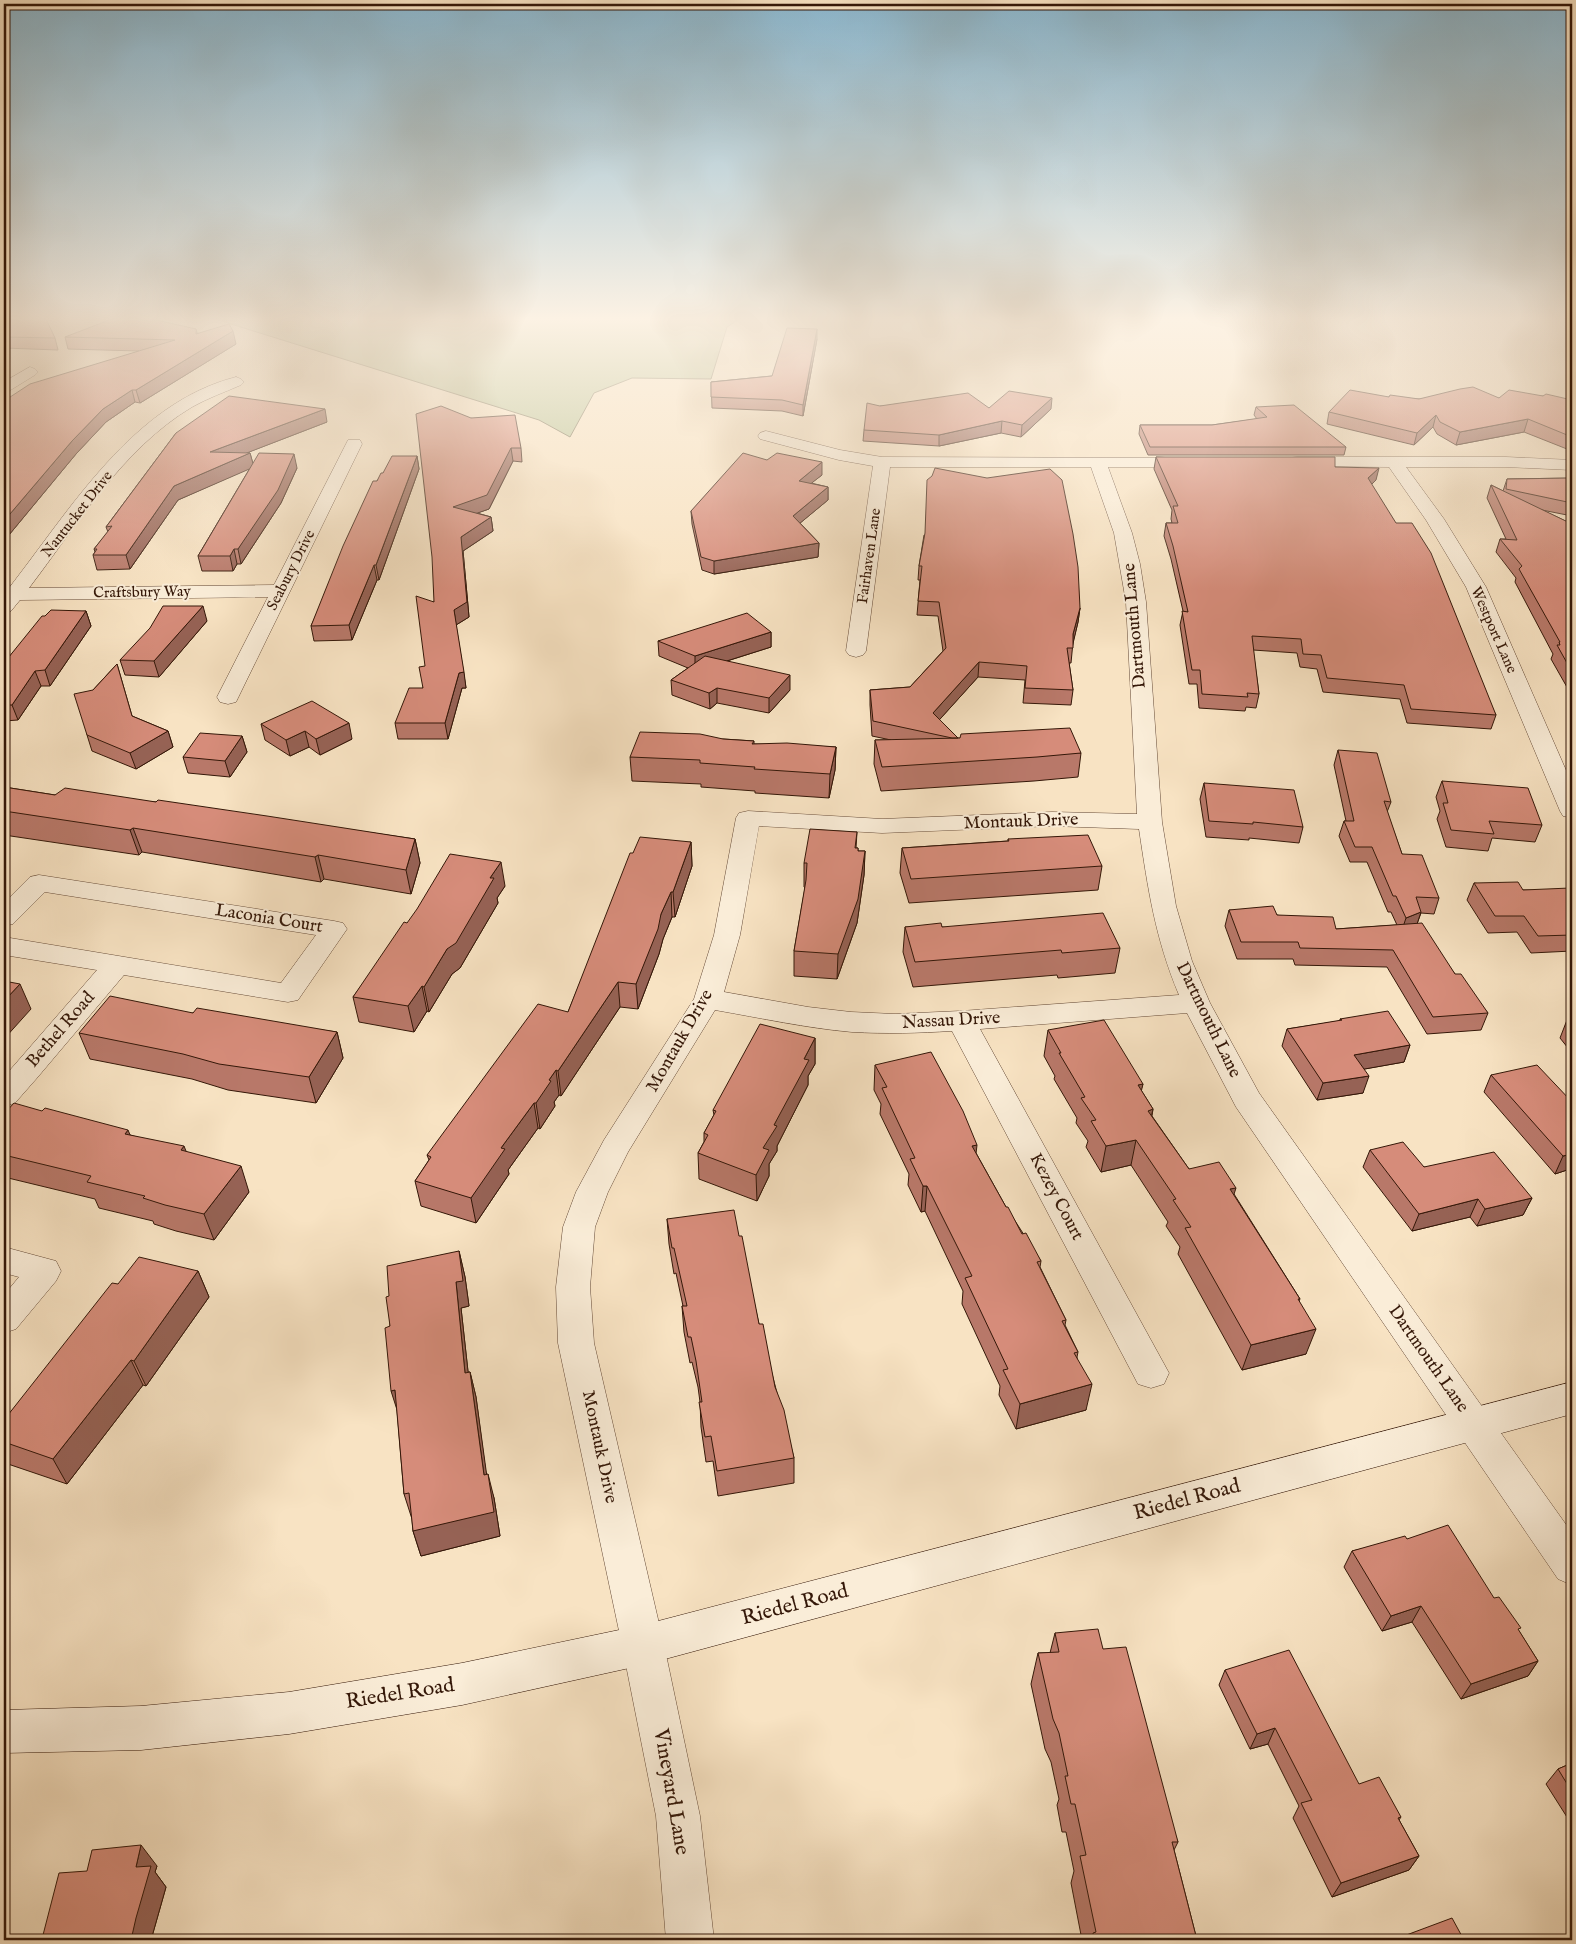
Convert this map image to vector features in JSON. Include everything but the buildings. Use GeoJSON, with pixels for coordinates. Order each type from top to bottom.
{"type":"FeatureCollection","features":[{"type":"Feature","properties":{"kind":"street","name":"Nantucket Drive"},"geometry":{"type":"LineString","coordinates":[[8,598],[102,480],[137,443],[178,410]]}},
{"type":"Feature","properties":{"kind":"street"},"geometry":{"type":"LineString","coordinates":[[766,436],[839,455],[882,462],[1208,462]]}},
{"type":"Feature","properties":{"kind":"street","name":"Seabury Drive"},"geometry":{"type":"LineString","coordinates":[[228,697],[354,444]]}},
{"type":"Feature","properties":{"kind":"street","name":"Fairhaven Lane"},"geometry":{"type":"LineString","coordinates":[[856,651],[882,462]]}},
{"type":"Feature","properties":{"kind":"street","name":"Dartmouth Lane"},"geometry":{"type":"LineString","coordinates":[[1098,462],[1123,533],[1134,592],[1150,822],[1163,906],[1178,961],[1196,1003],[1247,1099],[1572,1566]]}},
{"type":"Feature","properties":{"kind":"street"},"geometry":{"type":"LineString","coordinates":[[1278,462],[1506,462],[1572,465]]}},
{"type":"Feature","properties":{"kind":"street","name":"Westport Lane"},"geometry":{"type":"LineString","coordinates":[[1394,462],[1435,519],[1476,587],[1572,811]]}},
{"type":"Feature","properties":{"kind":"street","name":"Craftsbury Way"},"geometry":{"type":"LineString","coordinates":[[8,598],[281,591]]}},
{"type":"Feature","properties":{"kind":"street","name":"Montauk Drive"},"geometry":{"type":"LineString","coordinates":[[643,1645],[576,1343],[573,1287],[579,1227],[592,1192],[615,1148],[708,998],[727,936],[748,818],[882,826],[1052,819],[1150,822]]}},
{"type":"Feature","properties":{"kind":"street","name":"Laconia Court"},"geometry":{"type":"LineString","coordinates":[[4,918],[38,883],[334,929],[288,993],[4,946]]}},
{"type":"Feature","properties":{"kind":"street","name":"Bethel Road"},"geometry":{"type":"LineString","coordinates":[[4,1095],[27,1071],[118,964]]}},
{"type":"Feature","properties":{"kind":"street","name":"Nassau Drive"},"geometry":{"type":"LineString","coordinates":[[708,998],[808,1017],[851,1022],[895,1024],[961,1021],[1196,1003]]}},
{"type":"Feature","properties":{"kind":"street","name":"Kezey Court"},"geometry":{"type":"LineString","coordinates":[[961,1021],[1151,1373]]}},
{"type":"Feature","properties":{"kind":"street"},"geometry":{"type":"LineString","coordinates":[[4,1260],[44,1271],[4,1319]]}},
{"type":"Feature","properties":{"kind":"street","name":"Riedel Road"},"geometry":{"type":"LineString","coordinates":[[4,1732],[141,1728],[289,1713],[462,1684],[643,1645],[1572,1398]]}},
{"type":"Feature","properties":{"kind":"street","name":"Vineyard Lane"},"geometry":{"type":"LineString","coordinates":[[643,1645],[678,1816],[690,1940]]}},
{"type":"Feature","properties":{"kind":"green space"},"geometry":{"type":"Polygon","coordinates":[[[506,410],[585,410],[570,437],[539,420],[506,410]]]}}]}
